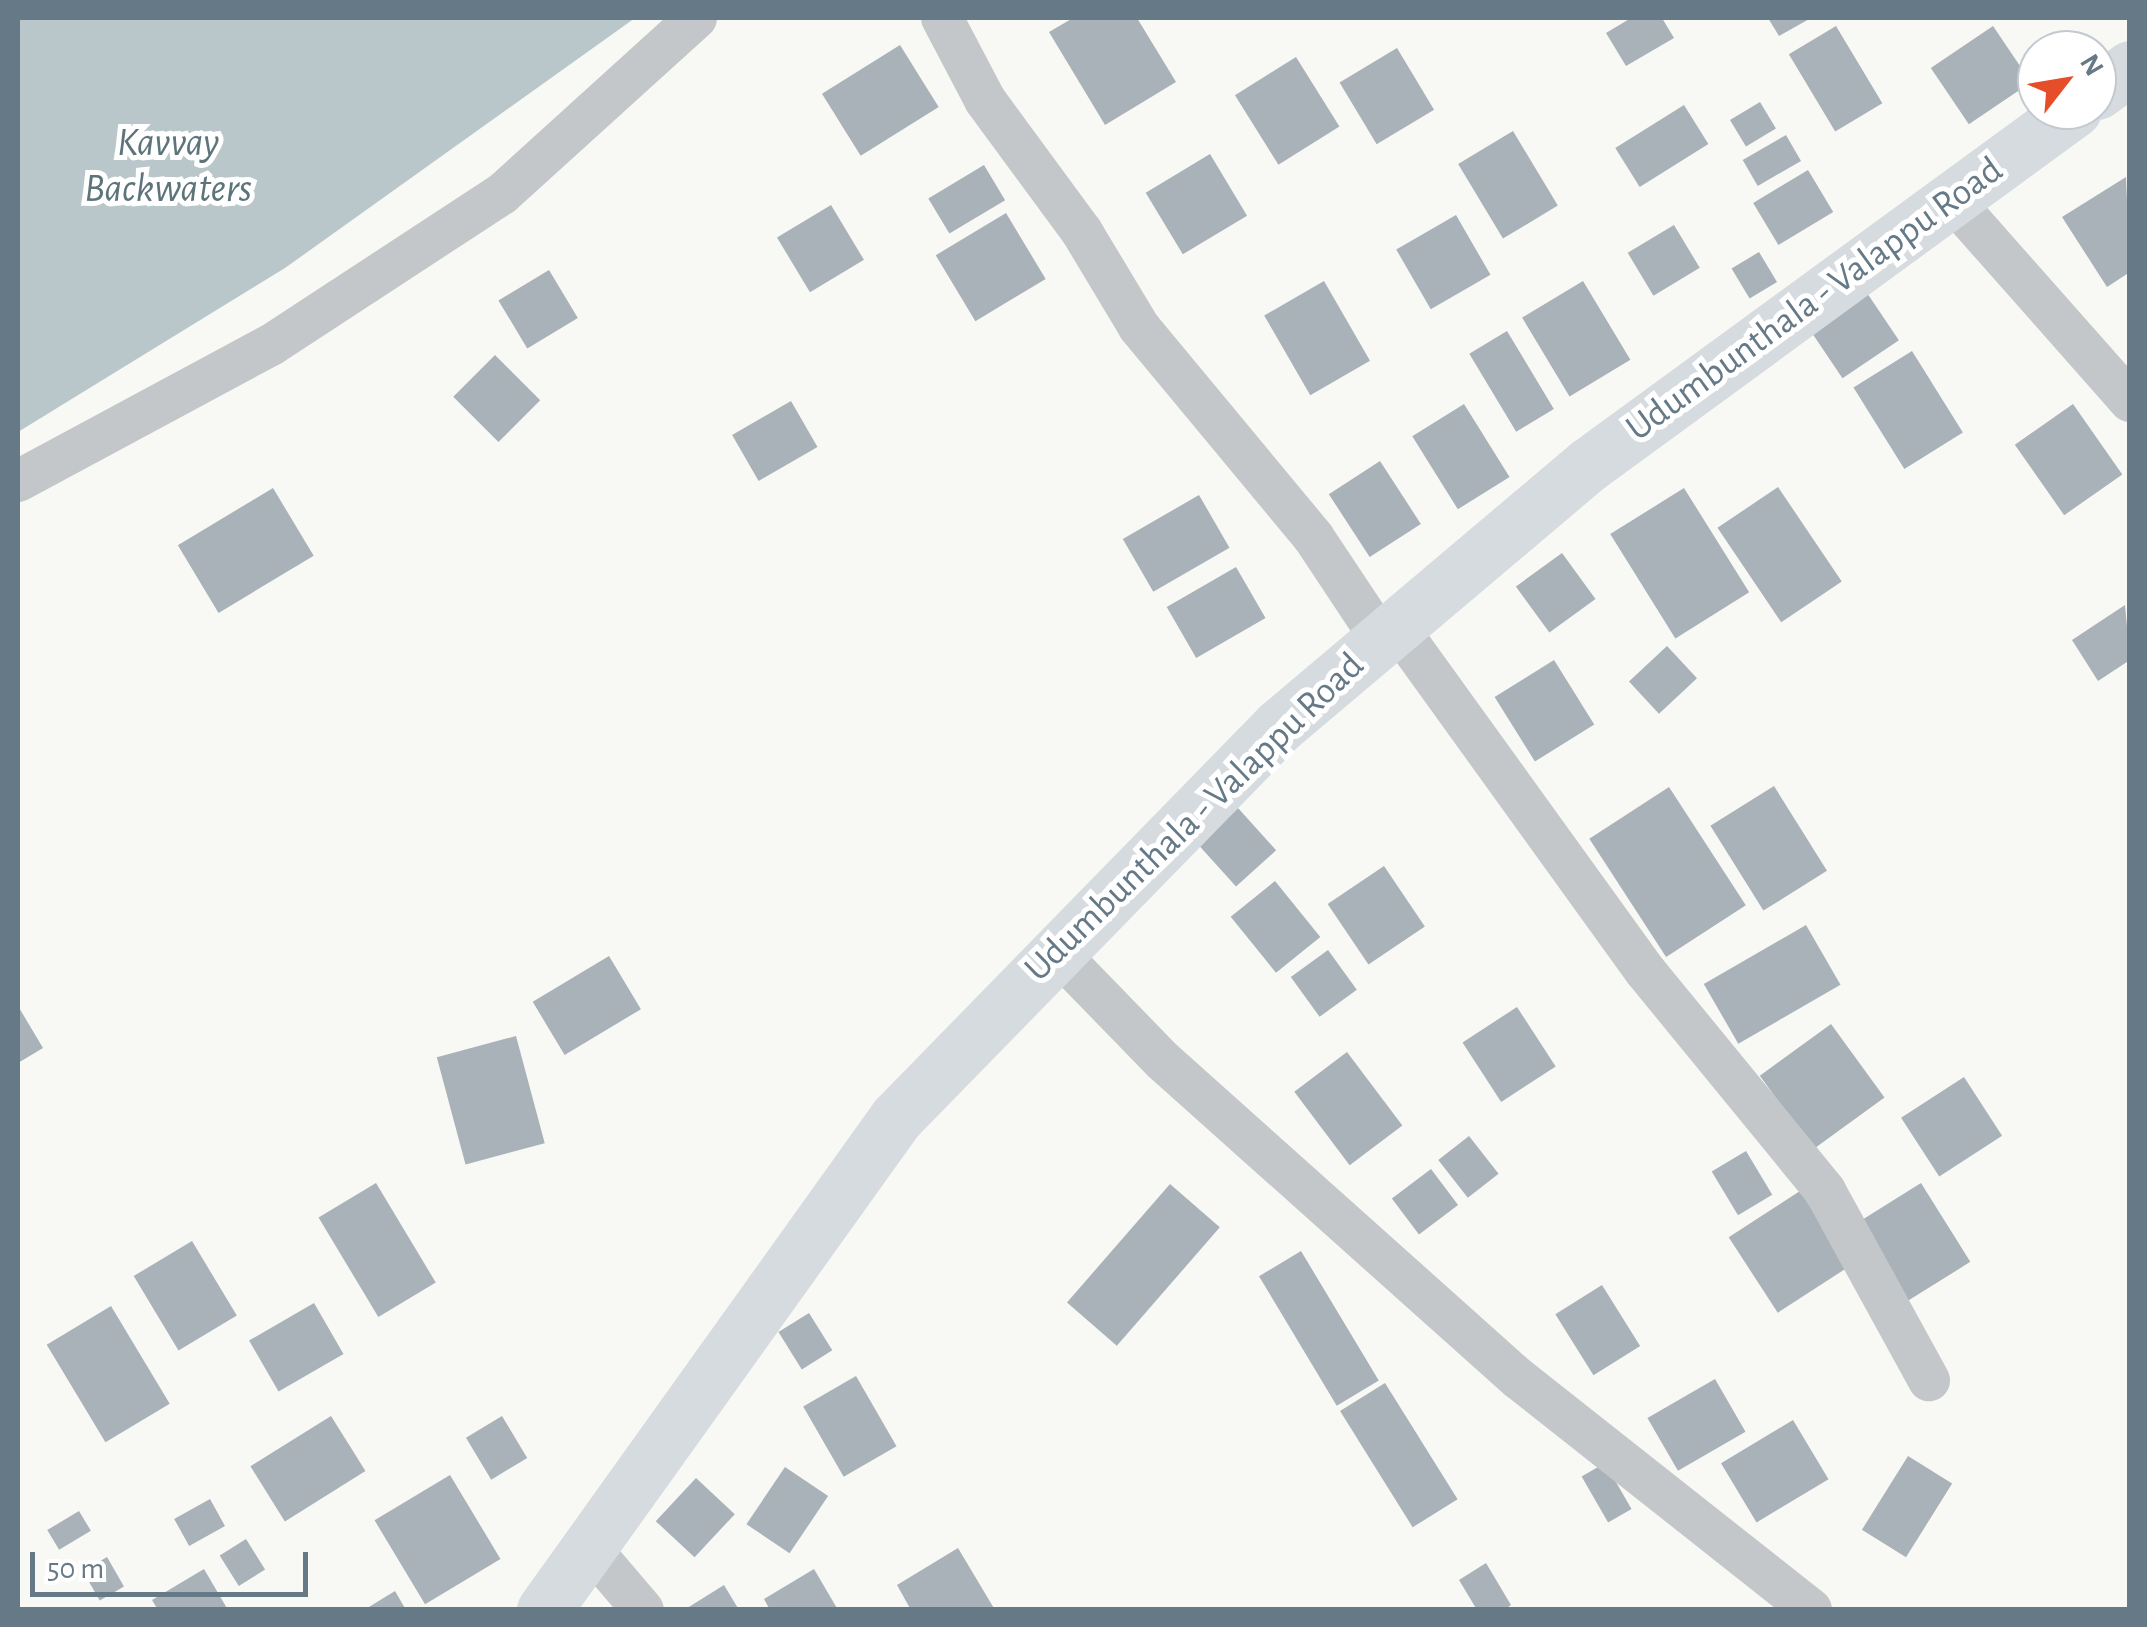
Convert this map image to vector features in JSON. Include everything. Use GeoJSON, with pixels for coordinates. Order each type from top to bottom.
{"type":"FeatureCollection","features":[{"type":"Feature","properties":{"kind":"main road","name":"Udumbunthala - Valappu Road"},"geometry":{"type":"LineString","coordinates":[[544,1610],[896,1118],[1054,950],[1279,726],[1588,465],[2048,130]]}},
{"type":"Feature","properties":{"kind":"street"},"geometry":{"type":"LineString","coordinates":[[18,481],[271,345],[461,222],[696,18]]}},
{"type":"Feature","properties":{"kind":"street"},"geometry":{"type":"LineString","coordinates":[[942,18],[985,100],[1082,232],[1140,327],[1314,538],[1646,972],[1825,1191],[1929,1380]]}},
{"type":"Feature","properties":{"kind":"street"},"geometry":{"type":"LineString","coordinates":[[1954,202],[2130,401]]}},
{"type":"Feature","properties":{"kind":"street"},"geometry":{"type":"LineString","coordinates":[[1054,950],[1163,1061],[1519,1380],[1811,1610]]}},
{"type":"Feature","properties":{"kind":"street"},"geometry":{"type":"LineString","coordinates":[[591,1548],[643,1610]]}},
{"type":"Feature","properties":{"kind":"water","name":"Kavvay Backwaters"},"geometry":{"type":"Polygon","coordinates":[[[18,18],[635,18],[285,268],[18,432],[18,18]]]}},
{"type":"Feature","properties":{"kind":"building"},"geometry":{"type":"Polygon","coordinates":[[[1073,18],[1137,18],[1176,82],[1105,125],[1049,32],[1073,18]]]}},
{"type":"Feature","properties":{"kind":"building"},"geometry":{"type":"Polygon","coordinates":[[[1631,18],[1662,18],[1674,38],[1626,66],[1606,33],[1631,18]]]}},
{"type":"Feature","properties":{"kind":"building"},"geometry":{"type":"Polygon","coordinates":[[[1768,18],[1811,18],[1779,36],[1768,18]]]}},
{"type":"Feature","properties":{"kind":"building"},"geometry":{"type":"Polygon","coordinates":[[[1836,26],[1882,103],[1835,131],[1789,54],[1836,26]]]}},
{"type":"Feature","properties":{"kind":"building"},"geometry":{"type":"Polygon","coordinates":[[[1993,26],[2017,62],[2017,92],[1969,124],[1931,68],[1993,26]]]}},
{"type":"Feature","properties":{"kind":"building"},"geometry":{"type":"Polygon","coordinates":[[[900,45],[939,107],[861,156],[822,94],[900,45]]]}},
{"type":"Feature","properties":{"kind":"building"},"geometry":{"type":"Polygon","coordinates":[[[1397,48],[1434,110],[1377,144],[1340,83],[1397,48]]]}},
{"type":"Feature","properties":{"kind":"building"},"geometry":{"type":"Polygon","coordinates":[[[1296,57],[1339,127],[1278,165],[1235,95],[1296,57]]]}},
{"type":"Feature","properties":{"kind":"building"},"geometry":{"type":"Polygon","coordinates":[[[1760,102],[1776,129],[1746,147],[1730,120],[1760,102]]]}},
{"type":"Feature","properties":{"kind":"building"},"geometry":{"type":"Polygon","coordinates":[[[1684,105],[1708,144],[1640,187],[1615,148],[1684,105]]]}},
{"type":"Feature","properties":{"kind":"building"},"geometry":{"type":"Polygon","coordinates":[[[1513,131],[1558,206],[1503,239],[1458,164],[1513,131]]]}},
{"type":"Feature","properties":{"kind":"building"},"geometry":{"type":"Polygon","coordinates":[[[1786,135],[1801,161],[1758,186],[1743,160],[1786,135]]]}},
{"type":"Feature","properties":{"kind":"building"},"geometry":{"type":"Polygon","coordinates":[[[1210,154],[1247,216],[1183,254],[1146,193],[1210,154]]]}},
{"type":"Feature","properties":{"kind":"building"},"geometry":{"type":"Polygon","coordinates":[[[984,165],[1005,200],[949,234],[928,198],[984,165]]]}},
{"type":"Feature","properties":{"kind":"building"},"geometry":{"type":"Polygon","coordinates":[[[1808,170],[1833,212],[1778,245],[1753,203],[1808,170]]]}},
{"type":"Feature","properties":{"kind":"building"},"geometry":{"type":"Polygon","coordinates":[[[2126,177],[2130,272],[2107,287],[2062,217],[2126,177]]]}},
{"type":"Feature","properties":{"kind":"building"},"geometry":{"type":"Polygon","coordinates":[[[831,205],[864,260],[810,292],[777,237],[831,205]]]}},
{"type":"Feature","properties":{"kind":"building"},"geometry":{"type":"Polygon","coordinates":[[[1006,213],[1046,279],[975,321],[936,255],[1006,213]]]}},
{"type":"Feature","properties":{"kind":"building"},"geometry":{"type":"Polygon","coordinates":[[[1456,215],[1490,275],[1431,309],[1396,250],[1456,215]]]}},
{"type":"Feature","properties":{"kind":"building"},"geometry":{"type":"Polygon","coordinates":[[[1674,225],[1700,268],[1653,296],[1628,253],[1674,225]]]}},
{"type":"Feature","properties":{"kind":"building"},"geometry":{"type":"Polygon","coordinates":[[[1759,252],[1777,282],[1750,298],[1732,268],[1759,252]]]}},
{"type":"Feature","properties":{"kind":"building"},"geometry":{"type":"Polygon","coordinates":[[[549,270],[578,318],[527,348],[498,300],[549,270]]]}},
{"type":"Feature","properties":{"kind":"building"},"geometry":{"type":"Polygon","coordinates":[[[1324,281],[1370,361],[1310,395],[1264,316],[1324,281]]]}},
{"type":"Feature","properties":{"kind":"building"},"geometry":{"type":"Polygon","coordinates":[[[1583,281],[1630,360],[1570,396],[1522,318],[1583,281]]]}},
{"type":"Feature","properties":{"kind":"building"},"geometry":{"type":"Polygon","coordinates":[[[1867,293],[1899,340],[1842,378],[1811,331],[1867,293]]]}},
{"type":"Feature","properties":{"kind":"building"},"geometry":{"type":"Polygon","coordinates":[[[1507,331],[1554,409],[1516,432],[1469,354],[1507,331]]]}},
{"type":"Feature","properties":{"kind":"building"},"geometry":{"type":"Polygon","coordinates":[[[1912,351],[1963,432],[1904,469],[1853,388],[1912,351]]]}},
{"type":"Feature","properties":{"kind":"building"},"geometry":{"type":"Polygon","coordinates":[[[495,355],[540,400],[499,442],[453,397],[495,355]]]}},
{"type":"Feature","properties":{"kind":"building"},"geometry":{"type":"Polygon","coordinates":[[[791,401],[818,447],[759,481],[732,435],[791,401]]]}},
{"type":"Feature","properties":{"kind":"building"},"geometry":{"type":"Polygon","coordinates":[[[1464,404],[1510,477],[1458,509],[1412,436],[1464,404]]]}},
{"type":"Feature","properties":{"kind":"building"},"geometry":{"type":"Polygon","coordinates":[[[2073,404],[2122,474],[2064,515],[2015,445],[2073,404]]]}},
{"type":"Feature","properties":{"kind":"building"},"geometry":{"type":"Polygon","coordinates":[[[1380,461],[1421,524],[1370,557],[1329,494],[1380,461]]]}},
{"type":"Feature","properties":{"kind":"building"},"geometry":{"type":"Polygon","coordinates":[[[1778,487],[1842,582],[1781,622],[1717,528],[1778,487]]]}},
{"type":"Feature","properties":{"kind":"building"},"geometry":{"type":"Polygon","coordinates":[[[273,488],[314,556],[219,613],[178,545],[273,488]]]}},
{"type":"Feature","properties":{"kind":"building"},"geometry":{"type":"Polygon","coordinates":[[[1684,488],[1749,592],[1675,638],[1610,534],[1684,488]]]}},
{"type":"Feature","properties":{"kind":"building"},"geometry":{"type":"Polygon","coordinates":[[[1199,495],[1230,548],[1153,592],[1123,539],[1199,495]]]}},
{"type":"Feature","properties":{"kind":"building"},"geometry":{"type":"Polygon","coordinates":[[[1562,553],[1596,599],[1549,633],[1516,587],[1562,553]]]}},
{"type":"Feature","properties":{"kind":"building"},"geometry":{"type":"Polygon","coordinates":[[[1236,567],[1266,618],[1196,658],[1167,607],[1236,567]]]}},
{"type":"Feature","properties":{"kind":"building"},"geometry":{"type":"Polygon","coordinates":[[[2125,605],[2130,660],[2098,681],[2072,640],[2125,605]]]}},
{"type":"Feature","properties":{"kind":"building"},"geometry":{"type":"Polygon","coordinates":[[[1667,646],[1697,678],[1659,714],[1629,681],[1667,646]]]}},
{"type":"Feature","properties":{"kind":"building"},"geometry":{"type":"Polygon","coordinates":[[[1554,660],[1594,724],[1535,762],[1495,697],[1554,660]]]}},
{"type":"Feature","properties":{"kind":"building"},"geometry":{"type":"Polygon","coordinates":[[[1774,786],[1827,871],[1763,911],[1710,826],[1774,786]]]}},
{"type":"Feature","properties":{"kind":"building"},"geometry":{"type":"Polygon","coordinates":[[[1669,787],[1746,905],[1666,957],[1589,839],[1669,787]]]}},
{"type":"Feature","properties":{"kind":"building"},"geometry":{"type":"Polygon","coordinates":[[[1238,808],[1276,850],[1236,886],[1198,844],[1238,808]]]}},
{"type":"Feature","properties":{"kind":"building"},"geometry":{"type":"Polygon","coordinates":[[[1384,866],[1425,927],[1368,965],[1328,904],[1384,866]]]}},
{"type":"Feature","properties":{"kind":"building"},"geometry":{"type":"Polygon","coordinates":[[[1275,881],[1320,937],[1276,973],[1231,917],[1275,881]]]}},
{"type":"Feature","properties":{"kind":"building"},"geometry":{"type":"Polygon","coordinates":[[[1806,925],[1840,985],[1738,1044],[1704,984],[1806,925]]]}},
{"type":"Feature","properties":{"kind":"building"},"geometry":{"type":"Polygon","coordinates":[[[1328,950],[1357,990],[1320,1017],[1291,977],[1328,950]]]}},
{"type":"Feature","properties":{"kind":"building"},"geometry":{"type":"Polygon","coordinates":[[[609,956],[641,1009],[565,1055],[533,1002],[609,956]]]}},
{"type":"Feature","properties":{"kind":"building"},"geometry":{"type":"Polygon","coordinates":[[[18,1006],[43,1048],[18,1063],[18,1006]]]}},
{"type":"Feature","properties":{"kind":"building"},"geometry":{"type":"Polygon","coordinates":[[[1517,1007],[1556,1067],[1501,1102],[1462,1042],[1517,1007]]]}},
{"type":"Feature","properties":{"kind":"building"},"geometry":{"type":"Polygon","coordinates":[[[1831,1024],[1884,1098],[1813,1149],[1760,1076],[1831,1024]]]}},
{"type":"Feature","properties":{"kind":"building"},"geometry":{"type":"Polygon","coordinates":[[[516,1036],[545,1143],[466,1164],[437,1057],[516,1036]]]}},
{"type":"Feature","properties":{"kind":"building"},"geometry":{"type":"Polygon","coordinates":[[[1347,1052],[1402,1125],[1350,1165],[1294,1092],[1347,1052]]]}},
{"type":"Feature","properties":{"kind":"building"},"geometry":{"type":"Polygon","coordinates":[[[1964,1077],[2002,1136],[1939,1177],[1901,1118],[1964,1077]]]}},
{"type":"Feature","properties":{"kind":"building"},"geometry":{"type":"Polygon","coordinates":[[[1469,1136],[1499,1174],[1468,1198],[1438,1160],[1469,1136]]]}},
{"type":"Feature","properties":{"kind":"building"},"geometry":{"type":"Polygon","coordinates":[[[1746,1151],[1772,1195],[1738,1215],[1712,1172],[1746,1151]]]}},
{"type":"Feature","properties":{"kind":"building"},"geometry":{"type":"Polygon","coordinates":[[[1431,1169],[1458,1205],[1419,1234],[1392,1198],[1431,1169]]]}},
{"type":"Feature","properties":{"kind":"building"},"geometry":{"type":"Polygon","coordinates":[[[376,1183],[436,1282],[378,1317],[319,1218],[376,1183]]]}},
{"type":"Feature","properties":{"kind":"building"},"geometry":{"type":"Polygon","coordinates":[[[1921,1183],[1970,1262],[1908,1301],[1858,1222],[1921,1183]]]}},
{"type":"Feature","properties":{"kind":"building"},"geometry":{"type":"Polygon","coordinates":[[[1170,1184],[1220,1227],[1117,1346],[1067,1302],[1170,1184]]]}},
{"type":"Feature","properties":{"kind":"building"},"geometry":{"type":"Polygon","coordinates":[[[1800,1191],[1849,1266],[1778,1313],[1729,1237],[1800,1191]]]}},
{"type":"Feature","properties":{"kind":"building"},"geometry":{"type":"Polygon","coordinates":[[[192,1241],[237,1316],[179,1351],[134,1276],[192,1241]]]}},
{"type":"Feature","properties":{"kind":"building"},"geometry":{"type":"Polygon","coordinates":[[[1301,1251],[1379,1380],[1337,1406],[1259,1276],[1301,1251]]]}},
{"type":"Feature","properties":{"kind":"building"},"geometry":{"type":"Polygon","coordinates":[[[1602,1285],[1640,1346],[1594,1375],[1555,1314],[1602,1285]]]}},
{"type":"Feature","properties":{"kind":"building"},"geometry":{"type":"Polygon","coordinates":[[[314,1303],[344,1354],[279,1392],[249,1340],[314,1303]]]}},
{"type":"Feature","properties":{"kind":"building"},"geometry":{"type":"Polygon","coordinates":[[[111,1306],[170,1404],[105,1442],[47,1345],[111,1306]]]}},
{"type":"Feature","properties":{"kind":"building"},"geometry":{"type":"Polygon","coordinates":[[[809,1313],[832,1350],[802,1369],[778,1332],[809,1313]]]}},
{"type":"Feature","properties":{"kind":"building"},"geometry":{"type":"Polygon","coordinates":[[[856,1376],[897,1446],[844,1477],[803,1406],[856,1376]]]}},
{"type":"Feature","properties":{"kind":"building"},"geometry":{"type":"Polygon","coordinates":[[[1715,1379],[1746,1432],[1678,1471],[1647,1418],[1715,1379]]]}},
{"type":"Feature","properties":{"kind":"building"},"geometry":{"type":"Polygon","coordinates":[[[1385,1383],[1458,1499],[1413,1527],[1340,1411],[1385,1383]]]}},
{"type":"Feature","properties":{"kind":"building"},"geometry":{"type":"Polygon","coordinates":[[[331,1416],[365,1471],[285,1521],[250,1466],[331,1416]]]}},
{"type":"Feature","properties":{"kind":"building"},"geometry":{"type":"Polygon","coordinates":[[[502,1416],[527,1458],[491,1480],[466,1438],[502,1416]]]}},
{"type":"Feature","properties":{"kind":"building"},"geometry":{"type":"Polygon","coordinates":[[[1793,1420],[1829,1479],[1757,1522],[1721,1463],[1793,1420]]]}},
{"type":"Feature","properties":{"kind":"building"},"geometry":{"type":"Polygon","coordinates":[[[1908,1456],[1952,1484],[1906,1557],[1862,1530],[1908,1456]]]}},
{"type":"Feature","properties":{"kind":"building"},"geometry":{"type":"Polygon","coordinates":[[[1605,1463],[1632,1509],[1608,1522],[1582,1476],[1605,1463]]]}},
{"type":"Feature","properties":{"kind":"building"},"geometry":{"type":"Polygon","coordinates":[[[785,1467],[828,1496],[790,1553],[746,1524],[785,1467]]]}},
{"type":"Feature","properties":{"kind":"building"},"geometry":{"type":"Polygon","coordinates":[[[450,1475],[500,1559],[425,1604],[375,1520],[450,1475]]]}},
{"type":"Feature","properties":{"kind":"building"},"geometry":{"type":"Polygon","coordinates":[[[696,1478],[735,1514],[695,1557],[656,1521],[696,1478]]]}},
{"type":"Feature","properties":{"kind":"building"},"geometry":{"type":"Polygon","coordinates":[[[210,1499],[225,1526],[189,1546],[174,1519],[210,1499]]]}},
{"type":"Feature","properties":{"kind":"building"},"geometry":{"type":"Polygon","coordinates":[[[79,1511],[91,1531],[59,1550],[47,1530],[79,1511]]]}},
{"type":"Feature","properties":{"kind":"building"},"geometry":{"type":"Polygon","coordinates":[[[246,1539],[265,1570],[239,1586],[220,1555],[246,1539]]]}},
{"type":"Feature","properties":{"kind":"building"},"geometry":{"type":"Polygon","coordinates":[[[958,1548],[995,1610],[911,1610],[897,1585],[958,1548]]]}},
{"type":"Feature","properties":{"kind":"building"},"geometry":{"type":"Polygon","coordinates":[[[107,1557],[124,1586],[100,1600],[83,1571],[107,1557]]]}},
{"type":"Feature","properties":{"kind":"building"},"geometry":{"type":"Polygon","coordinates":[[[1486,1563],[1511,1605],[1504,1610],[1477,1610],[1459,1580],[1486,1563]]]}},
{"type":"Feature","properties":{"kind":"building"},"geometry":{"type":"Polygon","coordinates":[[[204,1569],[228,1610],[158,1610],[152,1600],[204,1569]]]}},
{"type":"Feature","properties":{"kind":"building"},"geometry":{"type":"Polygon","coordinates":[[[814,1569],[838,1610],[770,1610],[764,1599],[814,1569]]]}},
{"type":"Feature","properties":{"kind":"building"},"geometry":{"type":"Polygon","coordinates":[[[724,1585],[739,1610],[684,1610],[724,1585]]]}},
{"type":"Feature","properties":{"kind":"building"},"geometry":{"type":"Polygon","coordinates":[[[395,1591],[406,1610],[364,1610],[395,1591]]]}}]}
